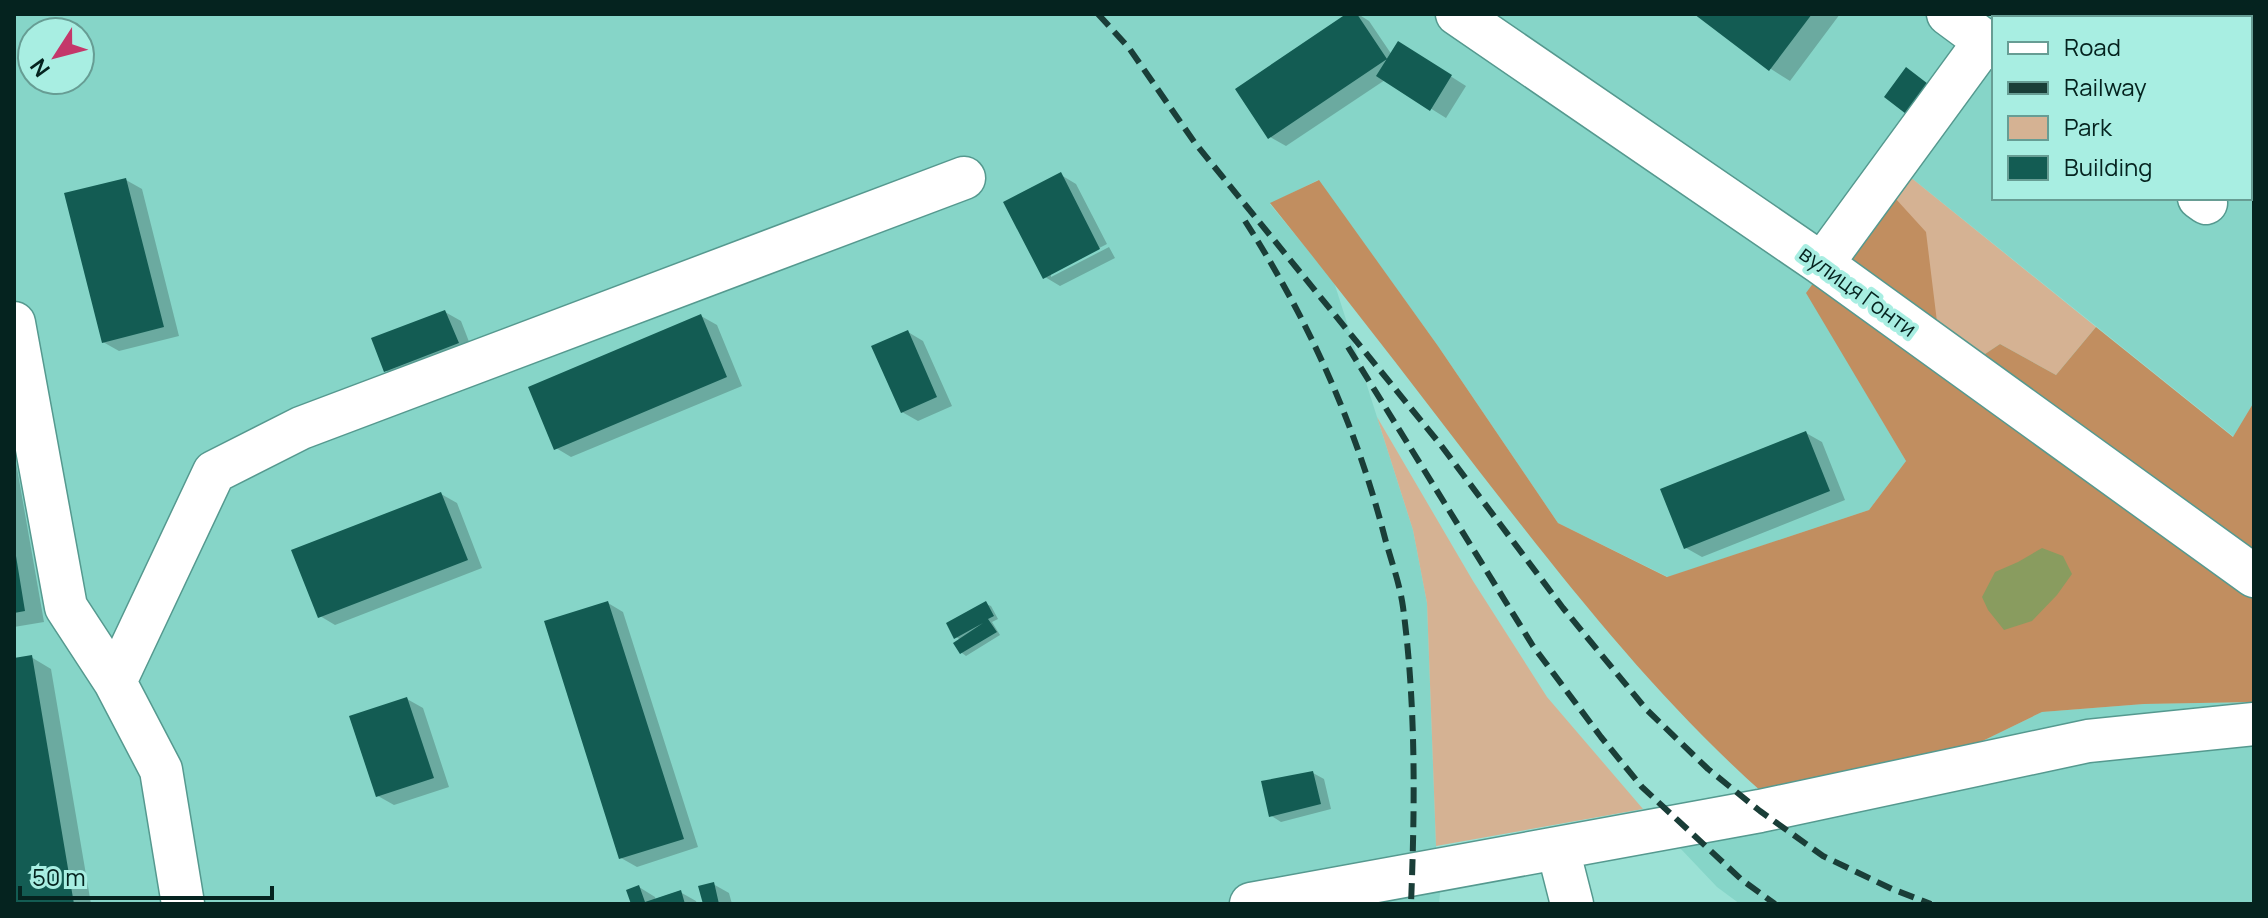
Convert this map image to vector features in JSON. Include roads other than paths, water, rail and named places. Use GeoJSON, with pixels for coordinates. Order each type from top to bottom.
{"type":"FeatureCollection","features":[{"type":"Feature","properties":{"kind":"street","name":"вулиця Гонти"},"geometry":{"type":"LineString","coordinates":[[1457,14],[1822,264],[2254,576]]}},
{"type":"Feature","properties":{"kind":"street"},"geometry":{"type":"LineString","coordinates":[[1822,264],[1989,44],[1948,14]]}},
{"type":"Feature","properties":{"kind":"street"},"geometry":{"type":"LineString","coordinates":[[115,682],[214,472],[301,428],[964,178]]}},
{"type":"Feature","properties":{"kind":"street"},"geometry":{"type":"LineString","coordinates":[[14,323],[66,607],[115,682],[161,770],[183,904]]}},
{"type":"Feature","properties":{"kind":"street"},"geometry":{"type":"LineString","coordinates":[[1251,904],[1760,811],[2088,741],[2254,724]]}},
{"type":"Feature","properties":{"kind":"street"},"geometry":{"type":"LineString","coordinates":[[1558,849],[1572,904]]}},
{"type":"Feature","properties":{"kind":"railway"},"geometry":{"type":"LineString","coordinates":[[1098,14],[1129,48],[1195,143],[1440,444],[1563,608],[1646,709],[1708,769],[1823,856],[1931,904]]}},
{"type":"Feature","properties":{"kind":"railway"},"geometry":{"type":"LineString","coordinates":[[1245,221],[1290,297],[1346,416],[1400,591],[1412,718],[1411,904]]}},
{"type":"Feature","properties":{"kind":"railway"},"geometry":{"type":"LineString","coordinates":[[1348,347],[1533,646],[1601,737],[1642,787],[1742,880],[1775,904]]}}]}
